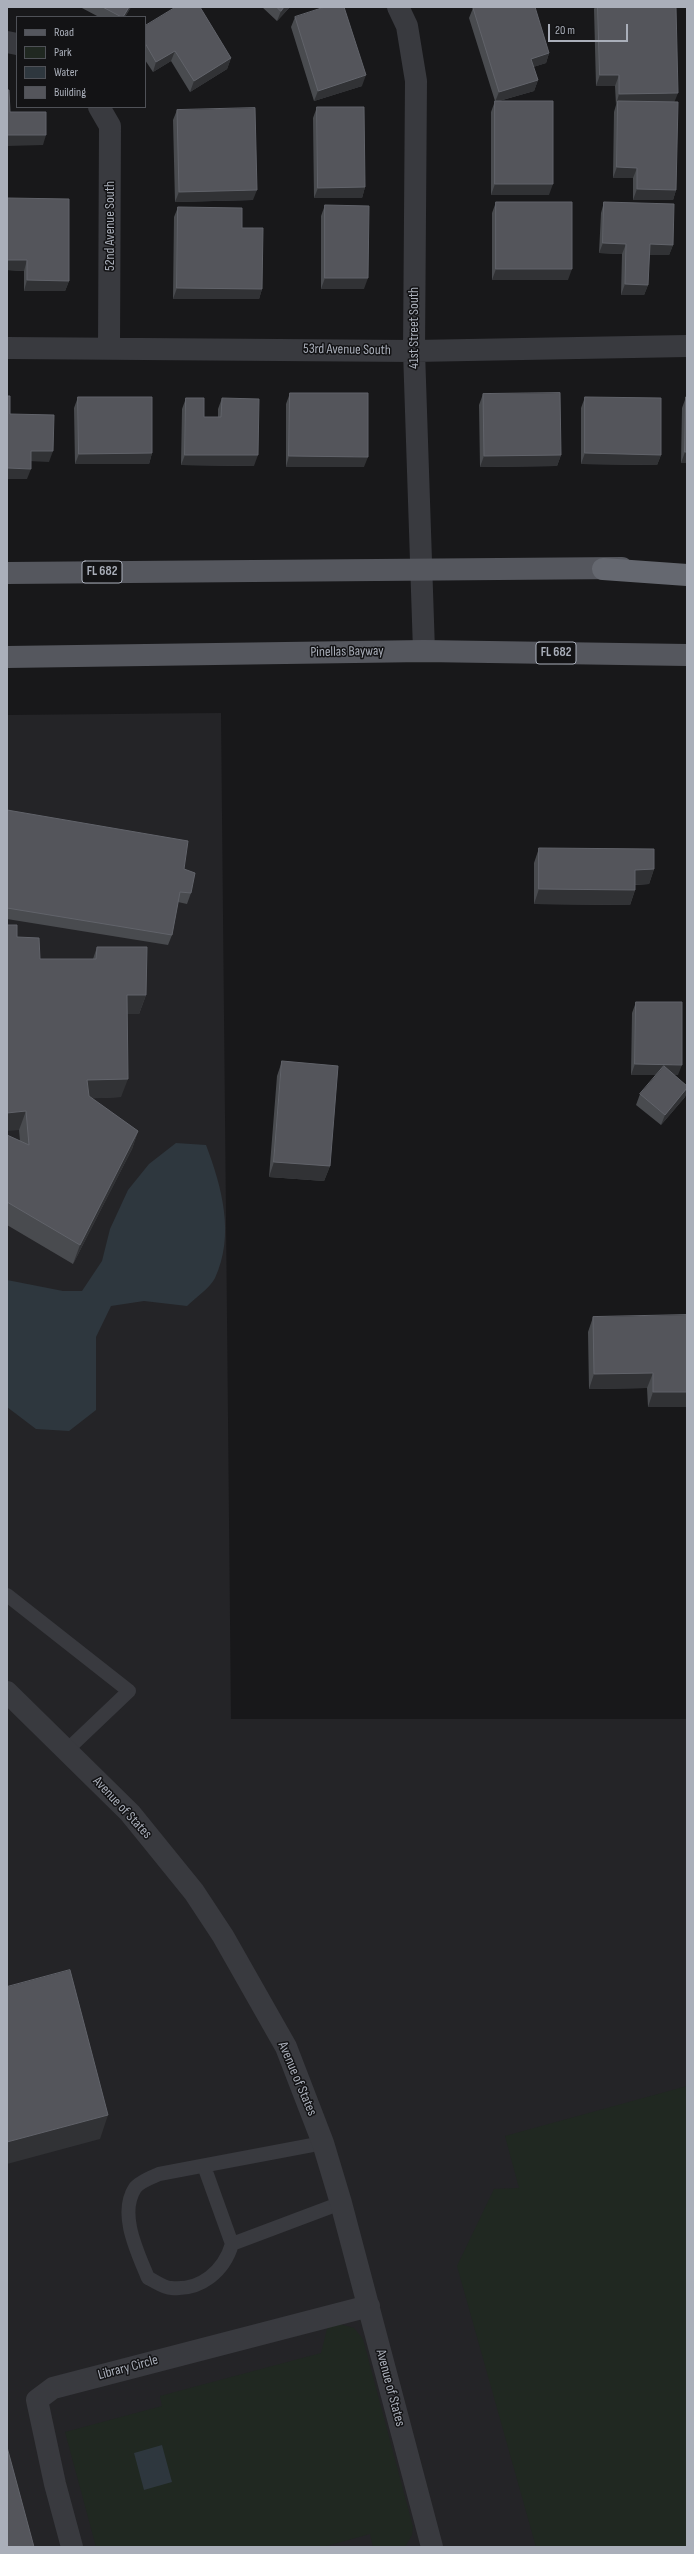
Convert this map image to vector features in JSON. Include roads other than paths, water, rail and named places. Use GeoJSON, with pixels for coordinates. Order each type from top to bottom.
{"type":"FeatureCollection","features":[{"type":"Feature","properties":{"kind":"highway"},"geometry":{"type":"LineString","coordinates":[[603,568],[687,575]]}},
{"type":"Feature","properties":{"kind":"main road","name":"FL 682"},"geometry":{"type":"LineString","coordinates":[[7,573],[420,570],[687,566]]}},
{"type":"Feature","properties":{"kind":"main road","name":"Pinellas Bayway"},"geometry":{"type":"LineString","coordinates":[[7,657],[424,651],[687,655]]}},
{"type":"Feature","properties":{"kind":"street","name":"41st Street South"},"geometry":{"type":"LineString","coordinates":[[398,7],[408,26],[416,81],[414,351],[420,570],[424,651]]}},
{"type":"Feature","properties":{"kind":"street","name":"52nd Avenue South"},"geometry":{"type":"LineString","coordinates":[[100,108],[110,126],[110,348]]}},
{"type":"Feature","properties":{"kind":"street","name":"53rd Avenue South"},"geometry":{"type":"LineString","coordinates":[[7,348],[414,351],[687,346]]}},
{"type":"Feature","properties":{"kind":"street","name":"Avenue of States"},"geometry":{"type":"LineString","coordinates":[[7,1692],[130,1813],[194,1892],[219,1929],[286,2047],[323,2143],[341,2203],[432,2547]]}},
{"type":"Feature","properties":{"kind":"street","name":"Library Circle"},"geometry":{"type":"LineString","coordinates":[[72,2547],[55,2484],[37,2400],[53,2388],[369,2306]]}},
{"type":"Feature","properties":{"kind":"lane"},"geometry":{"type":"LineString","coordinates":[[7,1595],[129,1691],[67,1750]]}},
{"type":"Feature","properties":{"kind":"lane"},"geometry":{"type":"LineString","coordinates":[[204,2166],[232,2244],[227,2260],[215,2274],[197,2285],[170,2288],[148,2278],[134,2245],[128,2206],[136,2187],[159,2174],[323,2143]]}},
{"type":"Feature","properties":{"kind":"lane"},"geometry":{"type":"LineString","coordinates":[[232,2244],[341,2203]]}},
{"type":"Feature","properties":{"kind":"water"},"geometry":{"type":"Polygon","coordinates":[[[176,1143],[206,1145],[217,1177],[224,1211],[225,1228],[221,1262],[215,1278],[206,1289],[187,1306],[144,1301],[111,1306],[96,1337],[96,1410],[69,1431],[36,1429],[7,1407],[7,1280],[63,1291],[82,1291],[102,1261],[110,1229],[128,1190],[149,1164],[176,1143]]]}},
{"type":"Feature","properties":{"kind":"water"},"geometry":{"type":"Polygon","coordinates":[[[162,2445],[172,2482],[144,2490],[134,2453],[162,2445]]]}}]}
